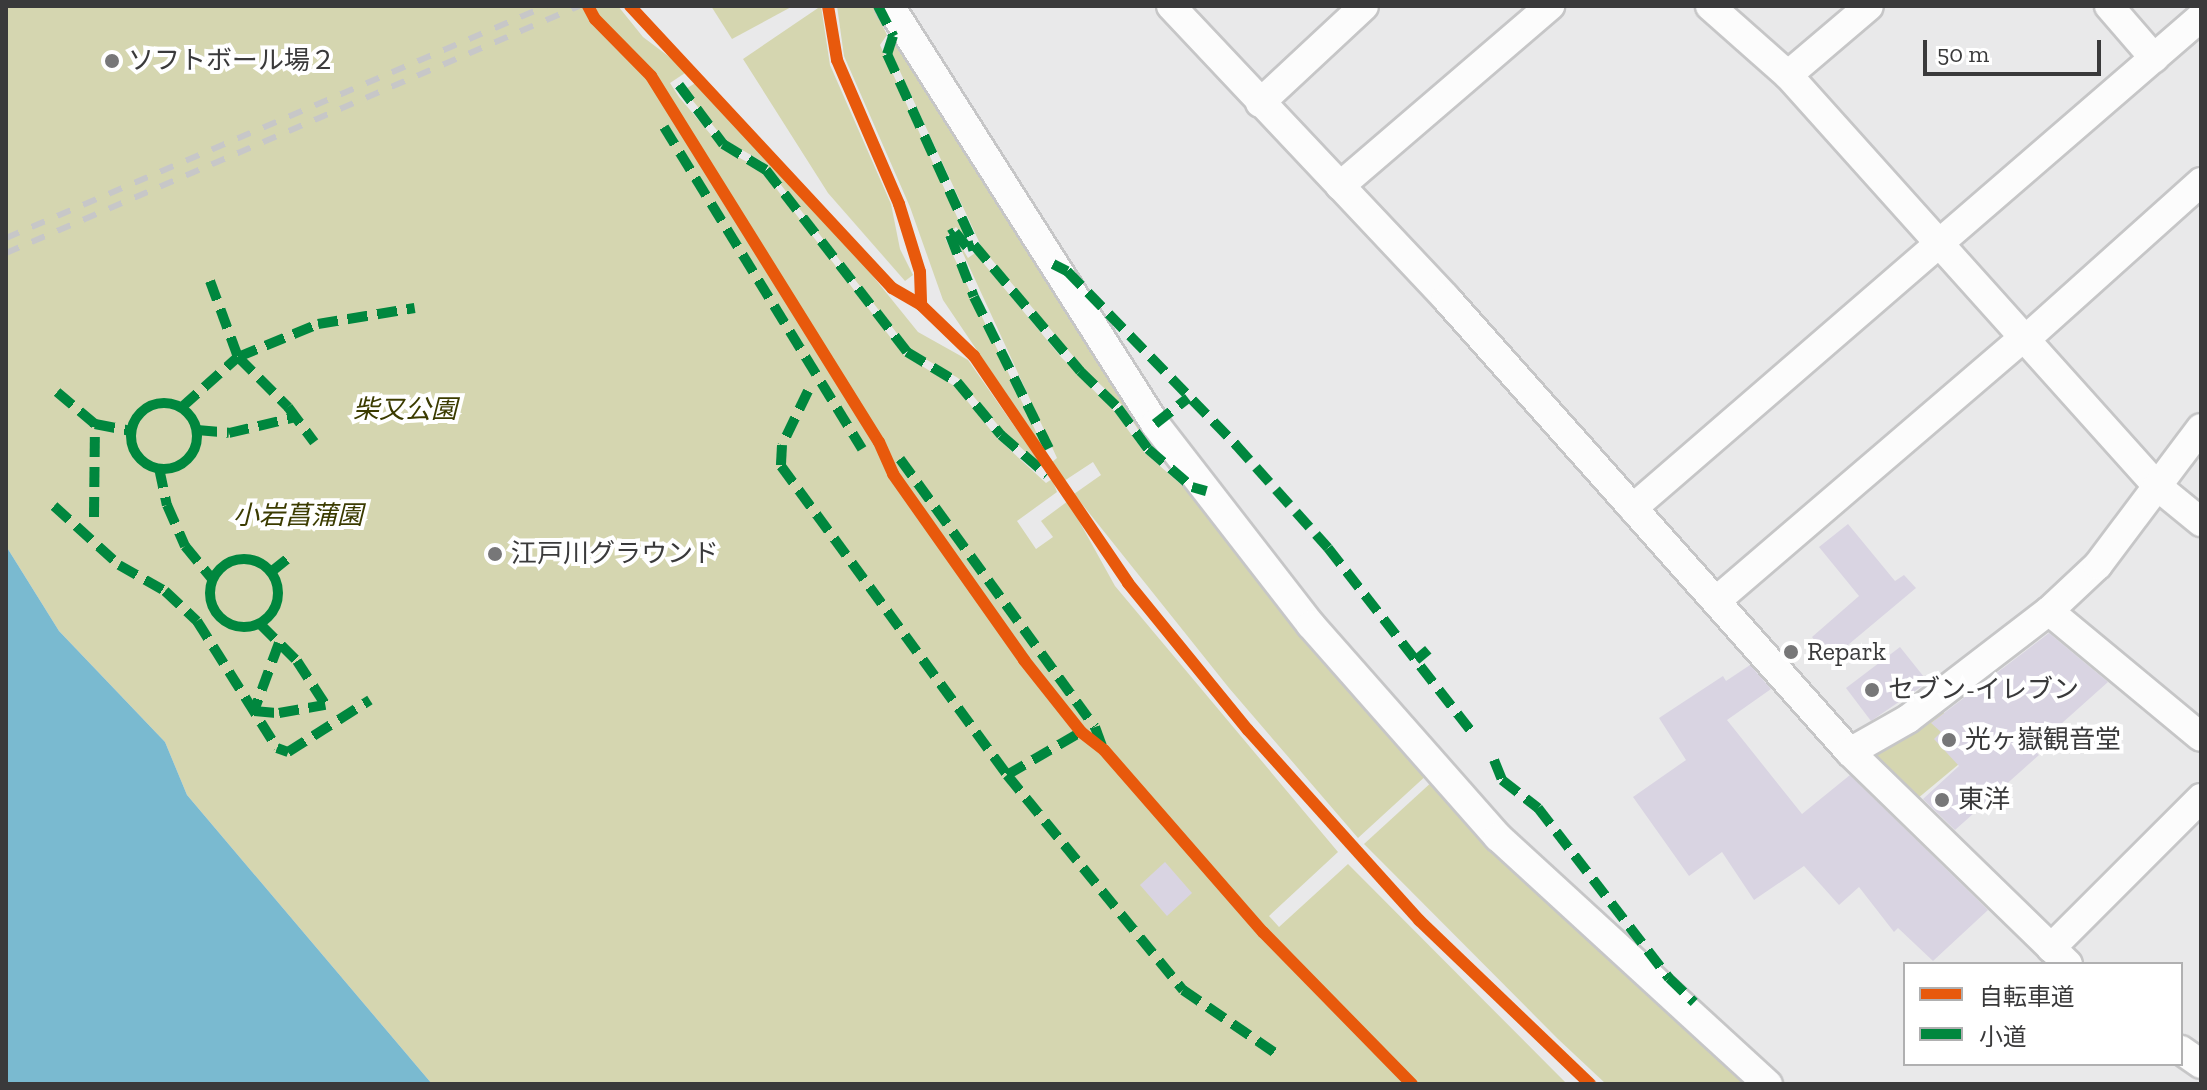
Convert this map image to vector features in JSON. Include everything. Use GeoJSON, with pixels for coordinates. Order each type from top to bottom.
{"type":"FeatureCollection","features":[{"type":"Feature","properties":{"kind":"street"},"geometry":{"type":"LineString","coordinates":[[890,6],[1155,424],[1311,625],[1498,837],[1768,1084]]}},
{"type":"Feature","properties":{"kind":"street"},"geometry":{"type":"LineString","coordinates":[[1171,6],[1340,186],[1850,752],[2059,956],[2201,798]]}},
{"type":"Feature","properties":{"kind":"street"},"geometry":{"type":"LineString","coordinates":[[1260,103],[1364,6]]}},
{"type":"Feature","properties":{"kind":"street"},"geometry":{"type":"LineString","coordinates":[[1340,186],[1550,6]]}},
{"type":"Feature","properties":{"kind":"street"},"geometry":{"type":"LineString","coordinates":[[1710,6],[1788,75],[2157,486],[2201,522]]}},
{"type":"Feature","properties":{"kind":"street"},"geometry":{"type":"LineString","coordinates":[[1788,75],[1869,6]]}},
{"type":"Feature","properties":{"kind":"street"},"geometry":{"type":"LineString","coordinates":[[2109,6],[2154,58]]}},
{"type":"Feature","properties":{"kind":"street"},"geometry":{"type":"LineString","coordinates":[[1633,508],[2201,17]]}},
{"type":"Feature","properties":{"kind":"street"},"geometry":{"type":"LineString","coordinates":[[1716,601],[2025,338],[2201,182]]}},
{"type":"Feature","properties":{"kind":"street"},"geometry":{"type":"LineString","coordinates":[[1850,752],[1908,719],[2049,611],[2098,565],[2201,428]]}},
{"type":"Feature","properties":{"kind":"street"},"geometry":{"type":"LineString","coordinates":[[2049,611],[2201,737]]}},
{"type":"Feature","properties":{"kind":"street"},"geometry":{"type":"LineString","coordinates":[[2183,1051],[2201,1064]]}},
{"type":"Feature","properties":{"kind":"green space","name":"柴又公園"},"geometry":{"type":"Polygon","coordinates":[[[6,6],[618,6],[643,37],[688,71],[670,83],[679,97],[723,149],[762,170],[904,355],[956,387],[997,438],[1046,483],[1052,479],[1057,492],[1017,521],[1036,549],[1053,537],[1041,521],[1068,501],[1115,586],[1338,852],[1269,916],[1279,927],[1348,864],[1567,1084],[432,1084],[187,795],[165,742],[59,631],[6,546],[6,6]]]}},
{"type":"Feature","properties":{"kind":"green space"},"geometry":{"type":"Polygon","coordinates":[[[711,6],[793,6],[732,39],[711,6]]]}},
{"type":"Feature","properties":{"kind":"green space"},"geometry":{"type":"Polygon","coordinates":[[[821,6],[830,65],[891,204],[900,249],[913,275],[905,281],[828,193],[743,59],[821,6]]]}},
{"type":"Feature","properties":{"kind":"green space"},"geometry":{"type":"Polygon","coordinates":[[[837,6],[873,6],[887,35],[880,45],[967,239],[956,227],[945,238],[1045,451],[943,300],[910,207],[844,56],[837,6]]]}},
{"type":"Feature","properties":{"kind":"green space"},"geometry":{"type":"Polygon","coordinates":[[[900,39],[1190,481],[1147,443],[1122,405],[1084,369],[982,248],[891,52],[900,39]]]}},
{"type":"Feature","properties":{"kind":"green space"},"geometry":{"type":"Polygon","coordinates":[[[697,82],[859,259],[918,332],[968,360],[1045,470],[1002,430],[958,378],[910,350],[763,162],[725,140],[684,90],[697,82]]]}},
{"type":"Feature","properties":{"kind":"green space"},"geometry":{"type":"Polygon","coordinates":[[[956,238],[968,258],[975,253],[1061,357],[1115,412],[1144,452],[1185,488],[1202,497],[1429,773],[1358,838],[1229,688],[1074,494],[1101,475],[1093,462],[1064,481],[1052,462],[1057,458],[956,238]]]}},
{"type":"Feature","properties":{"kind":"green space"},"geometry":{"type":"Polygon","coordinates":[[[1938,706],[1977,749],[1917,799],[1872,753],[1938,706]]]}},
{"type":"Feature","properties":{"kind":"green space"},"geometry":{"type":"Polygon","coordinates":[[[1434,780],[1758,1084],[1606,1084],[1558,1039],[1364,844],[1434,780]]]}},
{"type":"Feature","properties":{"kind":"water"},"geometry":{"type":"Polygon","coordinates":[[[6,546],[59,631],[165,742],[187,795],[432,1084],[6,1084],[6,546]]]}},
{"type":"Feature","properties":{"kind":"building"},"geometry":{"type":"Polygon","coordinates":[[[1848,524],[1895,581],[1904,575],[1916,588],[1830,660],[1812,637],[1859,596],[1819,547],[1848,524]]]}},
{"type":"Feature","properties":{"kind":"building"},"geometry":{"type":"Polygon","coordinates":[[[2049,633],[2108,682],[2033,749],[2039,755],[1955,830],[1923,799],[1959,766],[1934,739],[1941,732],[1931,723],[2049,633]]]}},
{"type":"Feature","properties":{"kind":"building"},"geometry":{"type":"Polygon","coordinates":[[[1900,647],[1928,682],[1871,721],[1846,688],[1900,647]]]}},
{"type":"Feature","properties":{"kind":"building"},"geometry":{"type":"Polygon","coordinates":[[[1750,665],[1771,689],[1727,720],[1802,814],[1850,775],[1988,910],[1933,961],[1898,928],[1894,932],[1859,887],[1839,905],[1804,866],[1754,900],[1722,852],[1689,876],[1633,797],[1686,760],[1659,718],[1723,676],[1726,681],[1750,665]]]}},
{"type":"Feature","properties":{"kind":"building"},"geometry":{"type":"Polygon","coordinates":[[[1165,862],[1192,893],[1167,916],[1140,885],[1165,862]]]}},
{"type":"Feature","properties":{"kind":"railway"},"geometry":{"type":"LineString","coordinates":[[6,238],[546,6]]}},
{"type":"Feature","properties":{"kind":"railway"},"geometry":{"type":"LineString","coordinates":[[6,253],[579,6]]}},
{"type":"Feature","properties":{"kind":"marked path"},"geometry":{"type":"LineString","coordinates":[[878,6],[893,36],[887,54],[974,245],[1080,371],[1118,408],[1148,449],[1192,487],[1206,491]]}},
{"type":"Feature","properties":{"kind":"marked path"},"geometry":{"type":"LineString","coordinates":[[679,85],[723,144],[766,170],[907,352],[957,382],[1001,435],[1047,475]]}},
{"type":"Feature","properties":{"kind":"marked path"},"geometry":{"type":"LineString","coordinates":[[664,127],[862,449]]}},
{"type":"Feature","properties":{"kind":"marked path"},"geometry":{"type":"LineString","coordinates":[[974,245],[967,247],[955,232],[950,235],[974,297],[1049,449]]}},
{"type":"Feature","properties":{"kind":"marked path"},"geometry":{"type":"LineString","coordinates":[[1053,264],[1067,271],[1236,445],[1328,548],[1470,730]]}},
{"type":"Feature","properties":{"kind":"marked path"},"geometry":{"type":"LineString","coordinates":[[210,281],[238,357],[288,407],[314,442]]}},
{"type":"Feature","properties":{"kind":"marked path"},"geometry":{"type":"LineString","coordinates":[[182,407],[238,357],[318,324],[415,308]]}},
{"type":"Feature","properties":{"kind":"marked path"},"geometry":{"type":"LineString","coordinates":[[808,391],[782,445],[781,466],[1007,775],[1183,990],[1278,1055]]}},
{"type":"Feature","properties":{"kind":"marked path"},"geometry":{"type":"LineString","coordinates":[[57,392],[95,424],[132,431]]}},
{"type":"Feature","properties":{"kind":"marked path"},"geometry":{"type":"LineString","coordinates":[[1155,424],[1188,398]]}},
{"type":"Feature","properties":{"kind":"marked path"},"geometry":{"type":"LineString","coordinates":[[164,403],[177,406],[187,413],[194,423],[197,436],[194,449],[187,459],[177,466],[164,469],[151,466],[141,459],[134,449],[131,436],[134,423],[141,413],[151,406],[164,403]]}},
{"type":"Feature","properties":{"kind":"marked path"},"geometry":{"type":"LineString","coordinates":[[197,430],[229,433],[296,417]]}},
{"type":"Feature","properties":{"kind":"marked path"},"geometry":{"type":"LineString","coordinates":[[94,517],[95,424]]}},
{"type":"Feature","properties":{"kind":"marked path"},"geometry":{"type":"LineString","coordinates":[[900,459],[1095,727],[1102,746]]}},
{"type":"Feature","properties":{"kind":"marked path"},"geometry":{"type":"LineString","coordinates":[[159,468],[167,505],[185,546],[213,580]]}},
{"type":"Feature","properties":{"kind":"marked path"},"geometry":{"type":"LineString","coordinates":[[54,506],[119,565],[165,591],[197,621],[277,748],[288,752],[370,700]]}},
{"type":"Feature","properties":{"kind":"marked path"},"geometry":{"type":"LineString","coordinates":[[244,559],[268,569],[278,593],[268,617],[244,627],[220,617],[210,593],[220,569],[244,559]]}},
{"type":"Feature","properties":{"kind":"marked path"},"geometry":{"type":"LineString","coordinates":[[271,572],[287,559]]}},
{"type":"Feature","properties":{"kind":"marked path"},"geometry":{"type":"LineString","coordinates":[[260,624],[297,661],[329,710]]}},
{"type":"Feature","properties":{"kind":"marked path"},"geometry":{"type":"LineString","coordinates":[[279,643],[254,711],[279,713],[325,705]]}},
{"type":"Feature","properties":{"kind":"marked path"},"geometry":{"type":"LineString","coordinates":[[1416,660],[1428,650]]}},
{"type":"Feature","properties":{"kind":"marked path"},"geometry":{"type":"LineString","coordinates":[[1007,775],[1081,732]]}},
{"type":"Feature","properties":{"kind":"marked path"},"geometry":{"type":"LineString","coordinates":[[1494,760],[1502,780],[1538,808],[1669,978],[1694,1002]]}},
{"type":"Feature","properties":{"kind":"cycle path"},"geometry":{"type":"LineString","coordinates":[[588,6],[595,19],[651,76],[879,442],[893,474],[1024,660],[1081,732],[1104,750],[1263,932],[1412,1084]]}},
{"type":"Feature","properties":{"kind":"cycle path"},"geometry":{"type":"LineString","coordinates":[[630,6],[892,288],[921,305],[974,356],[1128,583],[1248,730],[1419,920],[1590,1084]]}},
{"type":"Feature","properties":{"kind":"cycle path"},"geometry":{"type":"LineString","coordinates":[[828,6],[837,60],[899,204],[920,272],[921,305]]}},
{"type":"Feature","properties":{"kind":"place","name":"ソフトボール場２"},"geometry":{"type":"Point","coordinates":[112,61]}},
{"type":"Feature","properties":{"kind":"place","name":"江戸川グラウンド"},"geometry":{"type":"Point","coordinates":[495,554]}},
{"type":"Feature","properties":{"kind":"place","name":"Repark"},"geometry":{"type":"Point","coordinates":[1791,652]}},
{"type":"Feature","properties":{"kind":"place","name":"セブン-イレブン"},"geometry":{"type":"Point","coordinates":[1872,690]}},
{"type":"Feature","properties":{"kind":"place","name":"光ヶ嶽観音堂"},"geometry":{"type":"Point","coordinates":[1949,740]}},
{"type":"Feature","properties":{"kind":"place","name":"東洋"},"geometry":{"type":"Point","coordinates":[1942,800]}},
{"type":"Feature","properties":{"kind":"park label","name":"小岩菖蒲園"},"geometry":{"type":"Point","coordinates":[298,516]}}]}
